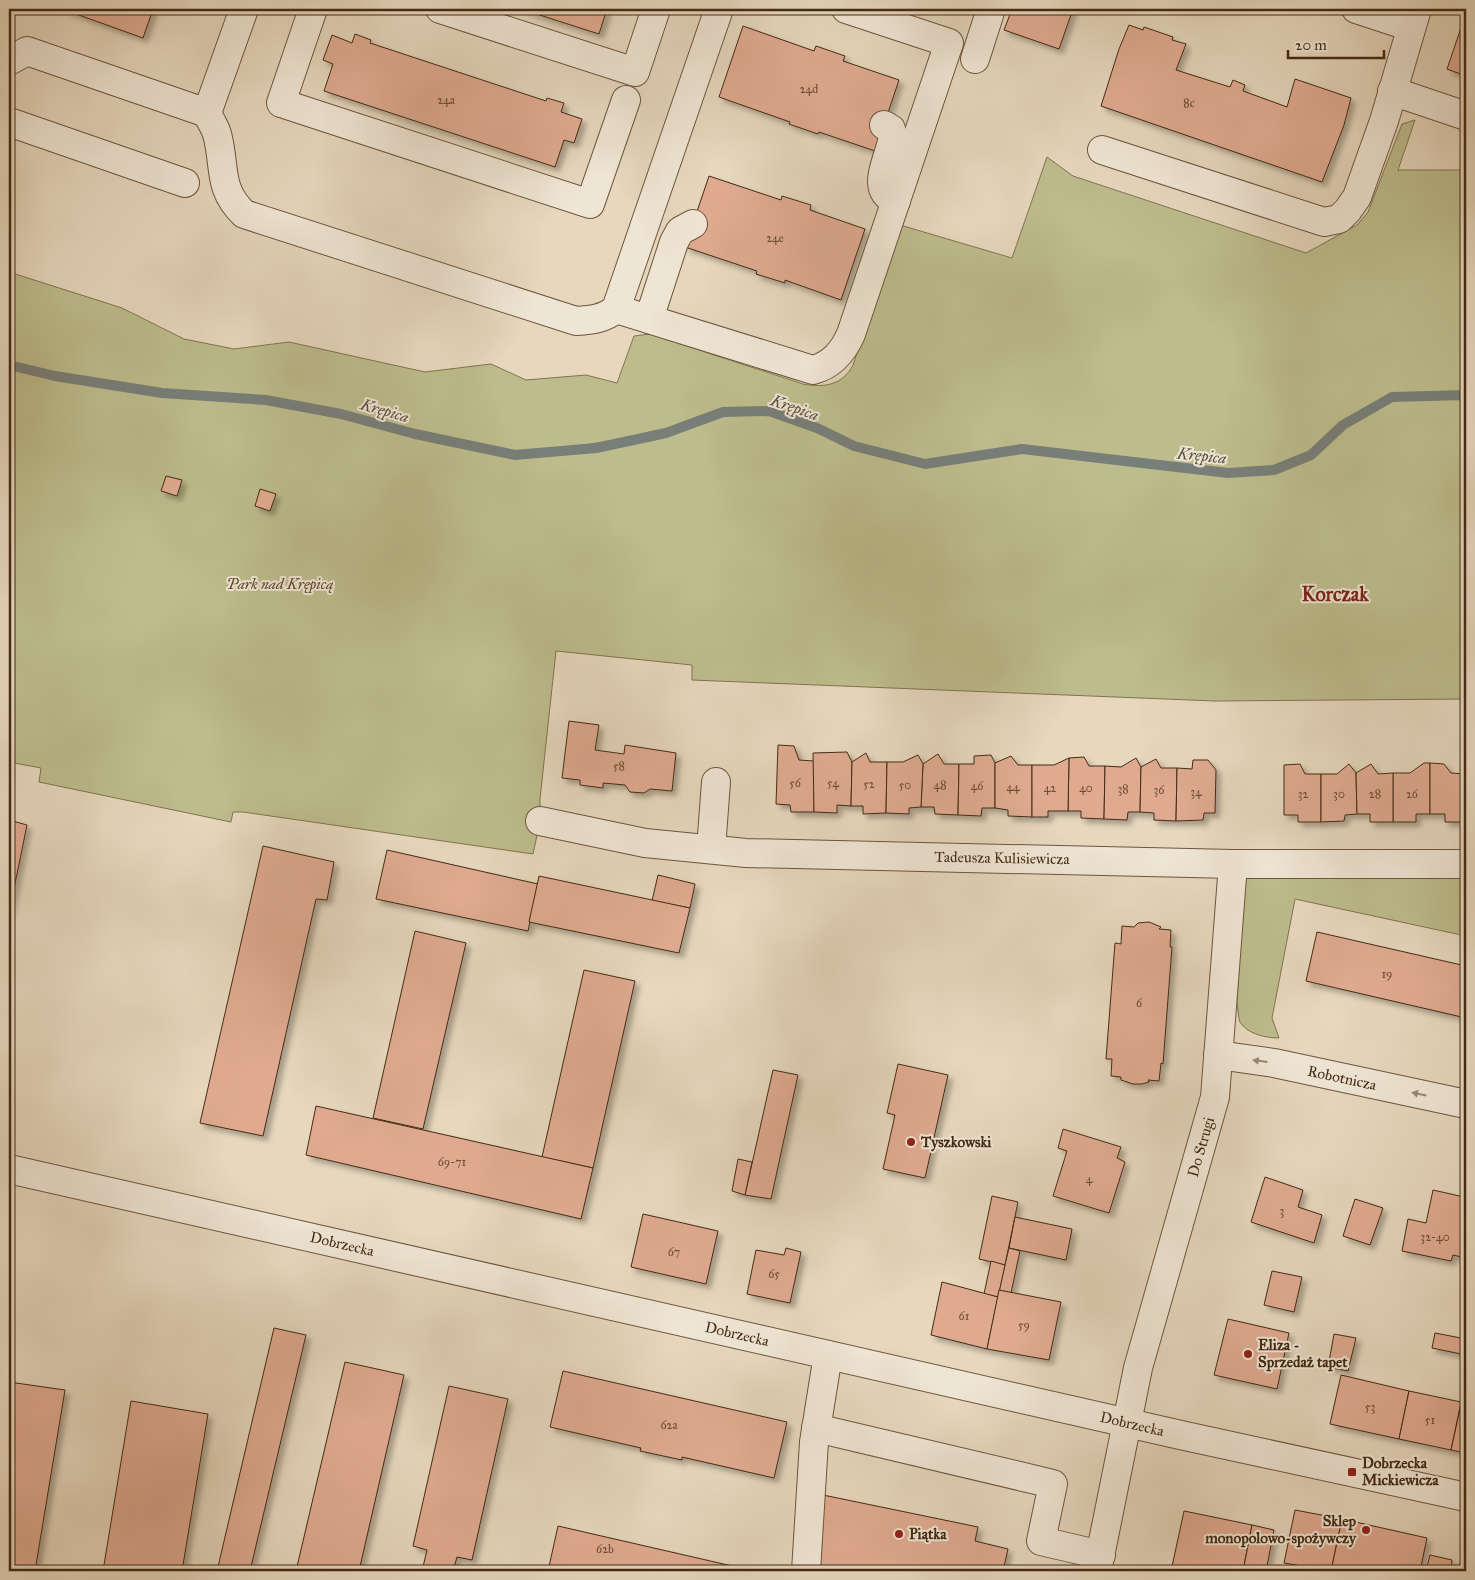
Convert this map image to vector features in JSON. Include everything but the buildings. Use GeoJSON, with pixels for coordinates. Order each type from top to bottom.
{"type":"FeatureCollection","features":[{"type":"Feature","properties":{"kind":"street"},"geometry":{"type":"LineString","coordinates":[[207,113],[244,9]]}},
{"type":"Feature","properties":{"kind":"street"},"geometry":{"type":"LineString","coordinates":[[313,9],[281,104],[590,204],[626,100]]}},
{"type":"Feature","properties":{"kind":"street"},"geometry":{"type":"LineString","coordinates":[[440,9],[635,72],[656,9]]}},
{"type":"Feature","properties":{"kind":"street"},"geometry":{"type":"LineString","coordinates":[[9,62],[27,51],[207,113],[217,133],[224,184],[234,205],[244,214],[576,321],[602,318],[616,309],[719,9]]}},
{"type":"Feature","properties":{"kind":"street"},"geometry":{"type":"LineString","coordinates":[[616,309],[813,370],[823,367],[842,351],[851,334],[950,43],[846,9]]}},
{"type":"Feature","properties":{"kind":"street"},"geometry":{"type":"LineString","coordinates":[[975,59],[991,9]]}},
{"type":"Feature","properties":{"kind":"street"},"geometry":{"type":"LineString","coordinates":[[1102,150],[1324,222],[1339,218],[1348,210],[1357,197],[1414,18],[1356,9]]}},
{"type":"Feature","properties":{"kind":"street"},"geometry":{"type":"LineString","coordinates":[[1392,91],[1466,116]]}},
{"type":"Feature","properties":{"kind":"street"},"geometry":{"type":"LineString","coordinates":[[9,122],[185,182]]}},
{"type":"Feature","properties":{"kind":"street"},"geometry":{"type":"LineString","coordinates":[[884,125],[891,129],[893,136],[881,181],[882,189],[886,197],[896,201]]}},
{"type":"Feature","properties":{"kind":"street"},"geometry":{"type":"LineString","coordinates":[[648,319],[674,242],[680,231],[693,224]]}},
{"type":"Feature","properties":{"kind":"street"},"geometry":{"type":"LineString","coordinates":[[711,850],[716,782]]}},
{"type":"Feature","properties":{"kind":"street","name":"Tadeusza Kulisiewicza"},"geometry":{"type":"LineString","coordinates":[[540,821],[645,843],[746,853],[1233,864],[1466,864]]}},
{"type":"Feature","properties":{"kind":"street","name":"Do Strugi"},"geometry":{"type":"LineString","coordinates":[[1099,1563],[1138,1368],[1215,1097],[1233,864]]}},
{"type":"Feature","properties":{"kind":"street","name":"Robotnicza"},"geometry":{"type":"LineString","coordinates":[[1218,1055],[1274,1063],[1466,1104]]}},
{"type":"Feature","properties":{"kind":"street","name":"Dobrzecka"},"geometry":{"type":"LineString","coordinates":[[9,1169],[828,1355],[1466,1497]]}},
{"type":"Feature","properties":{"kind":"street"},"geometry":{"type":"LineString","coordinates":[[806,1571],[816,1428],[828,1355]]}},
{"type":"Feature","properties":{"kind":"street"},"geometry":{"type":"LineString","coordinates":[[816,1428],[1053,1484],[1041,1541],[1099,1563]]}},
{"type":"Feature","properties":{"kind":"green space","name":"Park nad Krępicą"},"geometry":{"type":"Polygon","coordinates":[[[1415,120],[1398,170],[1466,170],[1466,699],[1215,701],[692,680],[692,665],[556,651],[540,799],[540,821],[533,854],[243,812],[233,812],[231,822],[39,782],[41,768],[9,762],[9,272],[122,308],[184,339],[234,349],[289,342],[425,372],[491,364],[526,380],[586,375],[617,383],[634,336],[650,334],[803,384],[818,386],[838,381],[849,372],[853,365],[900,225],[1012,258],[1047,157],[1073,176],[1306,253],[1357,225],[1368,212],[1402,124],[1415,120]],[[654,435],[528,454],[596,448],[654,435]]]}},
{"type":"Feature","properties":{"kind":"green space"},"geometry":{"type":"Polygon","coordinates":[[[1245,864],[1466,864],[1466,936],[1295,899],[1272,1018],[1279,1038],[1257,1035],[1247,1030],[1240,1022],[1237,1002],[1245,864]]]}},
{"type":"Feature","properties":{"kind":"waterway","name":"Krępica"},"geometry":{"type":"LineString","coordinates":[[9,365],[55,376],[162,393],[266,400],[341,414],[415,434],[515,455],[596,448],[666,433],[723,412],[769,411],[817,428],[854,446],[925,464],[1022,449],[1228,473],[1274,470],[1311,455],[1343,425],[1392,397],[1466,395]]}},
{"type":"Feature","properties":{"kind":"place","name":"Tyszkowski"},"geometry":{"type":"Point","coordinates":[911,1142]}},
{"type":"Feature","properties":{"kind":"place","name":"Eliza - Sprzedaż tapet"},"geometry":{"type":"Point","coordinates":[1248,1354]}},
{"type":"Feature","properties":{"kind":"place","name":"Dobrzecka Mickiewicza"},"geometry":{"type":"Point","coordinates":[1352,1472]}},
{"type":"Feature","properties":{"kind":"place","name":"Sklep monopolowo-spożywczy"},"geometry":{"type":"Point","coordinates":[1366,1530]}},
{"type":"Feature","properties":{"kind":"place","name":"Piątka"},"geometry":{"type":"Point","coordinates":[899,1534]}},
{"type":"Feature","properties":{"kind":"district","name":"Korczak"},"geometry":{"type":"Point","coordinates":[1335,594]}}]}
